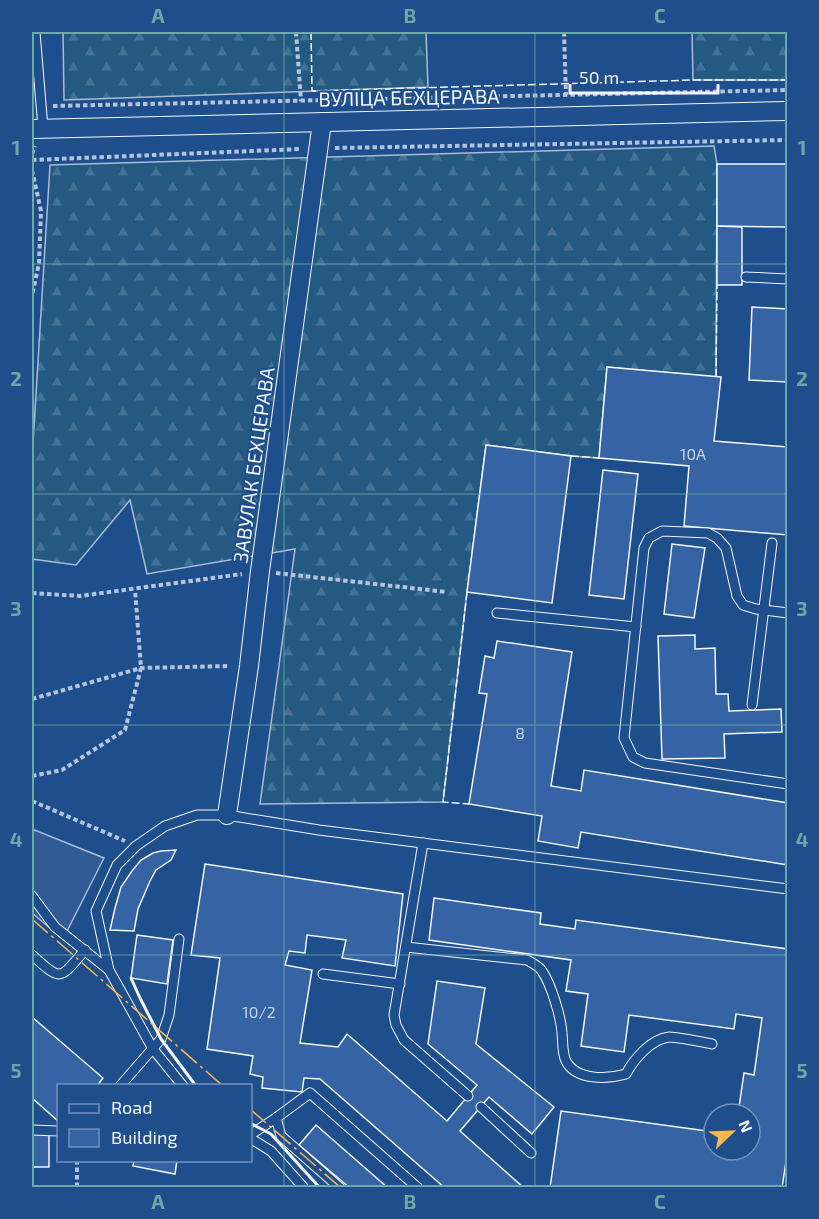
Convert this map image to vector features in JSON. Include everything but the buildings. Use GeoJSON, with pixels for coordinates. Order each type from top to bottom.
{"type":"FeatureCollection","features":[{"type":"Feature","properties":{"kind":"street","name":"ВУЛІЦА БЕХЦЕРАВА"},"geometry":{"type":"LineString","coordinates":[[37,128],[788,111]]}},
{"type":"Feature","properties":{"kind":"street","name":"ЗАВУЛАК БЕХЦЕРАВА"},"geometry":{"type":"LineString","coordinates":[[227,815],[322,122]]}},
{"type":"Feature","properties":{"kind":"lane"},"geometry":{"type":"LineString","coordinates":[[34,32],[41,107],[37,128]]}},
{"type":"Feature","properties":{"kind":"lane"},"geometry":{"type":"LineString","coordinates":[[746,277],[788,279]]}},
{"type":"Feature","properties":{"kind":"lane"},"geometry":{"type":"LineString","coordinates":[[788,613],[743,605],[737,596],[726,548],[717,538],[708,533],[662,531],[649,538],[644,548],[624,738],[633,758],[645,763],[788,784]]}},
{"type":"Feature","properties":{"kind":"lane"},"geometry":{"type":"LineString","coordinates":[[752,705],[772,543]]}},
{"type":"Feature","properties":{"kind":"lane"},"geometry":{"type":"LineString","coordinates":[[497,613],[636,627]]}},
{"type":"Feature","properties":{"kind":"lane"},"geometry":{"type":"LineString","coordinates":[[181,1084],[153,1049],[109,970],[96,911],[117,865],[136,846],[165,826],[197,815],[227,815],[319,830],[788,889]]}},
{"type":"Feature","properties":{"kind":"lane"},"geometry":{"type":"LineString","coordinates":[[423,843],[394,1015],[396,1025],[404,1040],[468,1096]]}},
{"type":"Feature","properties":{"kind":"lane"},"geometry":{"type":"LineString","coordinates":[[32,896],[55,927],[109,970]]}},
{"type":"Feature","properties":{"kind":"lane"},"geometry":{"type":"LineString","coordinates":[[122,1084],[160,1039],[169,1015],[179,939]]}},
{"type":"Feature","properties":{"kind":"lane"},"geometry":{"type":"LineString","coordinates":[[406,947],[527,960],[541,969],[550,986],[562,1029],[566,1063],[579,1074],[596,1077],[626,1074],[631,1065],[651,1044],[668,1037],[712,1044]]}},
{"type":"Feature","properties":{"kind":"lane"},"geometry":{"type":"LineString","coordinates":[[32,955],[52,974],[59,975],[66,971],[84,950]]}},
{"type":"Feature","properties":{"kind":"lane"},"geometry":{"type":"LineString","coordinates":[[323,974],[400,984]]}},
{"type":"Feature","properties":{"kind":"lane"},"geometry":{"type":"LineString","coordinates":[[252,1135],[310,1093],[418,1188]]}},
{"type":"Feature","properties":{"kind":"lane"},"geometry":{"type":"LineString","coordinates":[[481,1107],[531,1153]]}},
{"type":"Feature","properties":{"kind":"lane"},"geometry":{"type":"LineString","coordinates":[[276,1118],[281,1136],[340,1188]]}},
{"type":"Feature","properties":{"kind":"lane"},"geometry":{"type":"LineString","coordinates":[[32,1130],[57,1131]]}},
{"type":"Feature","properties":{"kind":"lane"},"geometry":{"type":"LineString","coordinates":[[252,1137],[271,1151],[304,1188]]}},
{"type":"Feature","properties":{"kind":"path"},"geometry":{"type":"LineString","coordinates":[[296,32],[301,101]]}},
{"type":"Feature","properties":{"kind":"path"},"geometry":{"type":"LineString","coordinates":[[564,32],[566,94]]}},
{"type":"Feature","properties":{"kind":"path"},"geometry":{"type":"LineString","coordinates":[[41,107],[788,90]]}},
{"type":"Feature","properties":{"kind":"path"},"geometry":{"type":"LineString","coordinates":[[32,160],[320,148],[788,140]]}},
{"type":"Feature","properties":{"kind":"path"},"geometry":{"type":"LineString","coordinates":[[32,170],[41,211],[39,263],[32,296]]}},
{"type":"Feature","properties":{"kind":"path"},"geometry":{"type":"LineString","coordinates":[[32,592],[80,596],[260,571],[447,592]]}},
{"type":"Feature","properties":{"kind":"path"},"geometry":{"type":"LineString","coordinates":[[32,776],[62,770],[125,730],[141,668],[135,590]]}},
{"type":"Feature","properties":{"kind":"path"},"geometry":{"type":"LineString","coordinates":[[32,699],[141,668],[249,666]]}},
{"type":"Feature","properties":{"kind":"path"},"geometry":{"type":"LineString","coordinates":[[32,801],[136,846]]}},
{"type":"Feature","properties":{"kind":"path"},"geometry":{"type":"LineString","coordinates":[[77,1162],[77,1188]]}},
{"type":"Feature","properties":{"kind":"green space"},"geometry":{"type":"Polygon","coordinates":[[[63,32],[426,32],[428,87],[64,100],[63,32]]]}},
{"type":"Feature","properties":{"kind":"green space"},"geometry":{"type":"Polygon","coordinates":[[[692,32],[787,32],[787,80],[693,80],[692,32]]]}},
{"type":"Feature","properties":{"kind":"green space"},"geometry":{"type":"Polygon","coordinates":[[[714,146],[717,164],[716,377],[607,367],[599,458],[486,445],[443,802],[260,804],[295,549],[147,574],[130,500],[76,565],[32,559],[32,460],[50,165],[714,146]]]}},
{"type":"Feature","properties":{"kind":"shaded area"},"geometry":{"type":"Polygon","coordinates":[[[32,829],[104,858],[63,939],[32,913],[32,829]]]}},
{"type":"Feature","properties":{"kind":"fence"},"geometry":{"type":"LineString","coordinates":[[311,32],[312,91],[693,80],[788,80]]}},
{"type":"Feature","properties":{"kind":"fence"},"geometry":{"type":"LineString","coordinates":[[716,377],[717,285]]}},
{"type":"Feature","properties":{"kind":"fence"},"geometry":{"type":"LineString","coordinates":[[571,456],[599,458]]}},
{"type":"Feature","properties":{"kind":"fence"},"geometry":{"type":"LineString","coordinates":[[467,592],[443,802],[469,804]]}},
{"type":"Feature","properties":{"kind":"wall"},"geometry":{"type":"LineString","coordinates":[[131,978],[161,1039],[195,1084]]}},
{"type":"Feature","properties":{"kind":"wall"},"geometry":{"type":"LineString","coordinates":[[252,1124],[271,1134],[320,1188]]}},
{"type":"Feature","properties":{"kind":"power"},"geometry":{"type":"LineString","coordinates":[[32,919],[221,1084]]}},
{"type":"Feature","properties":{"kind":"power"},"geometry":{"type":"LineString","coordinates":[[252,1111],[341,1188]]}}]}
